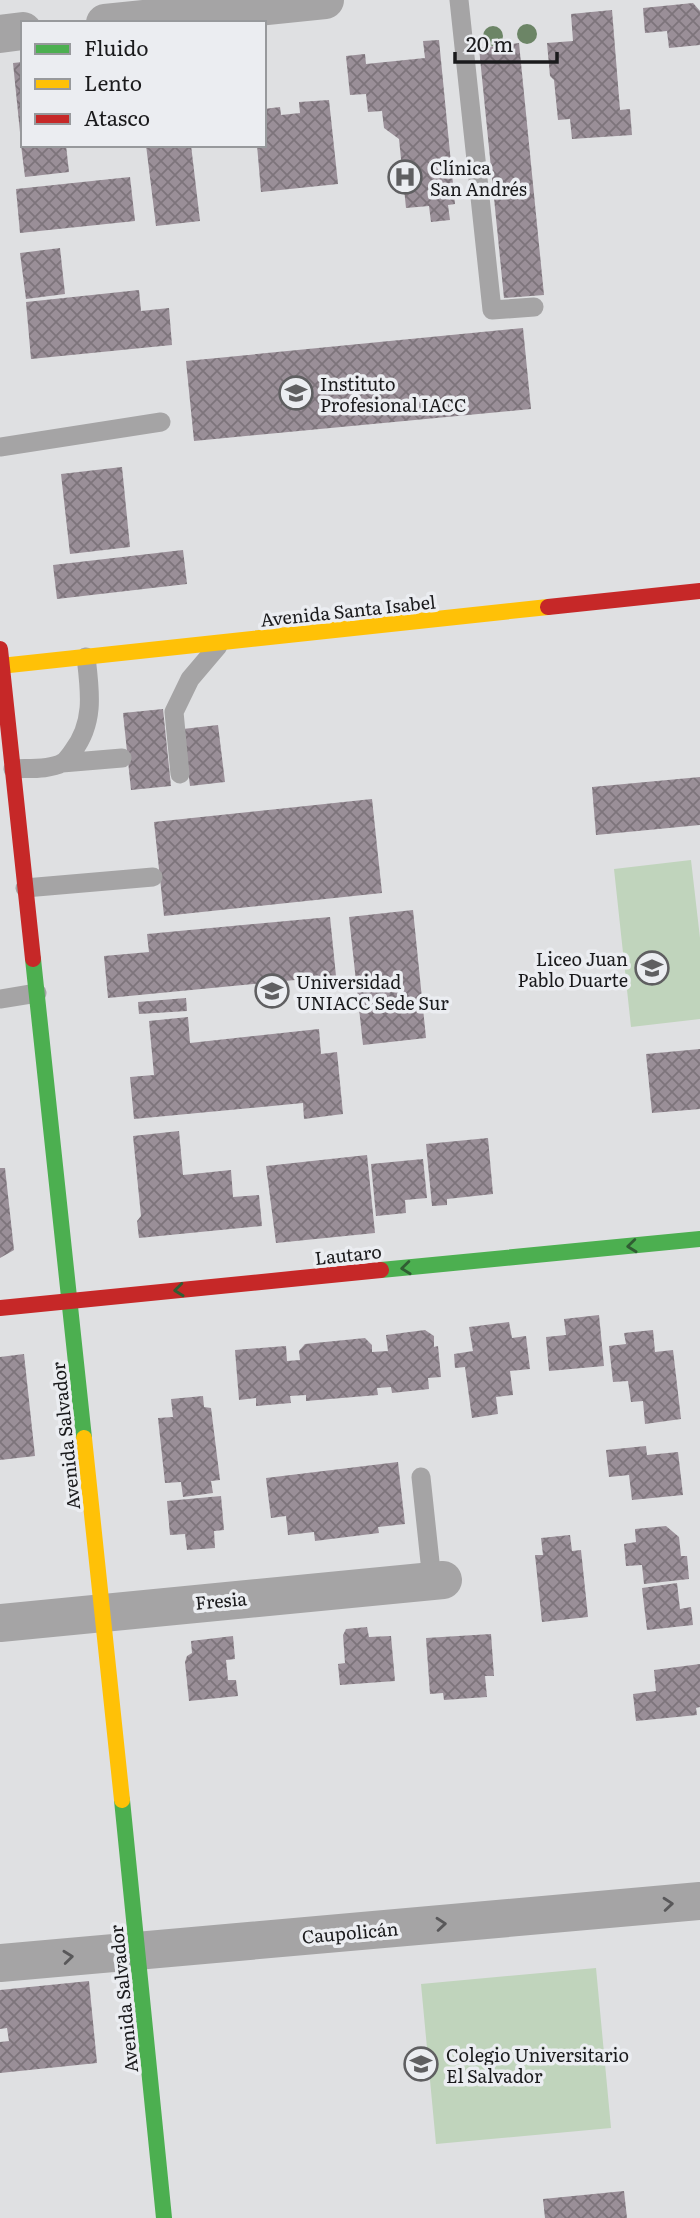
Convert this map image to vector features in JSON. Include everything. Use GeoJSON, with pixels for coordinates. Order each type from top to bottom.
{"type":"FeatureCollection","features":[{"type":"Feature","properties":{"kind":"main road","name":"Avenida Santa Isabel"},"geometry":{"type":"LineString","coordinates":[[1,666],[700,591]]}},
{"type":"Feature","properties":{"kind":"main road","name":"Avenida Salvador"},"geometry":{"type":"LineString","coordinates":[[0,649],[103,1612],[164,2218]]}},
{"type":"Feature","properties":{"kind":"main road","name":"Lautaro"},"geometry":{"type":"LineString","coordinates":[[0,1308],[700,1239]]}},
{"type":"Feature","properties":{"kind":"street"},"geometry":{"type":"LineString","coordinates":[[123,21],[325,0]]}},
{"type":"Feature","properties":{"kind":"street"},"geometry":{"type":"LineString","coordinates":[[0,34],[21,31]]}},
{"type":"Feature","properties":{"kind":"street","name":"Fresia"},"geometry":{"type":"LineString","coordinates":[[0,1623],[438,1580]]}},
{"type":"Feature","properties":{"kind":"street","name":"Caupolicán"},"geometry":{"type":"LineString","coordinates":[[0,1963],[700,1901]]}},
{"type":"Feature","properties":{"kind":"lane"},"geometry":{"type":"LineString","coordinates":[[458,0],[492,310],[534,307]]}},
{"type":"Feature","properties":{"kind":"lane"},"geometry":{"type":"LineString","coordinates":[[0,447],[161,422]]}},
{"type":"Feature","properties":{"kind":"lane"},"geometry":{"type":"LineString","coordinates":[[177,760],[174,712],[176,705],[190,679],[219,643]]}},
{"type":"Feature","properties":{"kind":"lane"},"geometry":{"type":"LineString","coordinates":[[62,763],[78,745],[88,722],[91,702],[86,657]]}},
{"type":"Feature","properties":{"kind":"lane"},"geometry":{"type":"LineString","coordinates":[[13,769],[122,758]]}},
{"type":"Feature","properties":{"kind":"lane"},"geometry":{"type":"LineString","coordinates":[[26,888],[153,877]]}},
{"type":"Feature","properties":{"kind":"lane"},"geometry":{"type":"LineString","coordinates":[[0,999],[37,993]]}},
{"type":"Feature","properties":{"kind":"lane"},"geometry":{"type":"LineString","coordinates":[[421,1477],[438,1580]]}},
{"type":"Feature","properties":{"kind":"green space"},"geometry":{"type":"Polygon","coordinates":[[[691,860],[700,938],[700,1019],[631,1027],[614,869],[691,860]]]}},
{"type":"Feature","properties":{"kind":"green space"},"geometry":{"type":"Polygon","coordinates":[[[596,1968],[611,2128],[436,2144],[421,1984],[596,1968]]]}},
{"type":"Feature","properties":{"kind":"building"},"geometry":{"type":"Polygon","coordinates":[[[693,3],[700,11],[700,45],[669,48],[667,31],[645,33],[643,8],[693,3]]]}},
{"type":"Feature","properties":{"kind":"building"},"geometry":{"type":"Polygon","coordinates":[[[612,10],[620,110],[630,109],[632,135],[572,139],[570,119],[558,120],[547,43],[573,41],[571,14],[612,10]]]}},
{"type":"Feature","properties":{"kind":"building"},"geometry":{"type":"Polygon","coordinates":[[[439,40],[455,204],[448,205],[450,220],[431,222],[429,206],[406,208],[399,139],[384,128],[382,111],[368,112],[366,94],[350,95],[346,56],[365,54],[366,64],[425,58],[423,41],[439,40]]]}},
{"type":"Feature","properties":{"kind":"building"},"geometry":{"type":"Polygon","coordinates":[[[519,43],[544,295],[504,298],[479,48],[519,43]]]}},
{"type":"Feature","properties":{"kind":"building"},"geometry":{"type":"Polygon","coordinates":[[[21,62],[21,142],[13,63],[21,62]]]}},
{"type":"Feature","properties":{"kind":"building"},"geometry":{"type":"Polygon","coordinates":[[[329,100],[338,184],[261,192],[257,147],[266,147],[266,109],[280,107],[281,115],[300,113],[299,102],[329,100]]]}},
{"type":"Feature","properties":{"kind":"building"},"geometry":{"type":"Polygon","coordinates":[[[21,147],[66,147],[69,172],[25,177],[21,147]]]}},
{"type":"Feature","properties":{"kind":"building"},"geometry":{"type":"Polygon","coordinates":[[[146,147],[191,147],[200,221],[156,226],[146,147]]]}},
{"type":"Feature","properties":{"kind":"building"},"geometry":{"type":"Polygon","coordinates":[[[130,177],[135,221],[20,233],[16,189],[130,177]]]}},
{"type":"Feature","properties":{"kind":"building"},"geometry":{"type":"Polygon","coordinates":[[[60,248],[65,294],[26,299],[20,253],[60,248]]]}},
{"type":"Feature","properties":{"kind":"building"},"geometry":{"type":"Polygon","coordinates":[[[139,290],[141,311],[169,308],[172,345],[31,359],[26,302],[139,290]]]}},
{"type":"Feature","properties":{"kind":"building"},"geometry":{"type":"Polygon","coordinates":[[[523,328],[531,409],[194,441],[186,361],[523,328]]]}},
{"type":"Feature","properties":{"kind":"building"},"geometry":{"type":"Polygon","coordinates":[[[122,467],[130,547],[70,554],[61,474],[122,467]]]}},
{"type":"Feature","properties":{"kind":"building"},"geometry":{"type":"Polygon","coordinates":[[[183,550],[187,584],[57,599],[53,565],[183,550]]]}},
{"type":"Feature","properties":{"kind":"building"},"geometry":{"type":"Polygon","coordinates":[[[163,709],[171,786],[131,790],[123,713],[163,709]]]}},
{"type":"Feature","properties":{"kind":"building"},"geometry":{"type":"Polygon","coordinates":[[[218,725],[225,782],[190,786],[183,729],[218,725]]]}},
{"type":"Feature","properties":{"kind":"building"},"geometry":{"type":"Polygon","coordinates":[[[700,777],[700,825],[596,835],[592,787],[700,777]]]}},
{"type":"Feature","properties":{"kind":"building"},"geometry":{"type":"Polygon","coordinates":[[[372,799],[382,893],[164,916],[154,822],[372,799]]]}},
{"type":"Feature","properties":{"kind":"building"},"geometry":{"type":"Polygon","coordinates":[[[413,910],[426,1038],[363,1045],[349,917],[413,910]]]}},
{"type":"Feature","properties":{"kind":"building"},"geometry":{"type":"Polygon","coordinates":[[[330,917],[336,976],[108,998],[104,956],[149,952],[147,934],[330,917]]]}},
{"type":"Feature","properties":{"kind":"building"},"geometry":{"type":"Polygon","coordinates":[[[186,998],[187,1011],[139,1014],[138,1002],[186,998]]]}},
{"type":"Feature","properties":{"kind":"building"},"geometry":{"type":"Polygon","coordinates":[[[188,1017],[190,1043],[319,1029],[321,1054],[337,1052],[343,1114],[304,1119],[303,1103],[134,1119],[130,1077],[154,1075],[149,1021],[188,1017]]]}},
{"type":"Feature","properties":{"kind":"building"},"geometry":{"type":"Polygon","coordinates":[[[700,1049],[700,1109],[652,1113],[646,1054],[700,1049]]]}},
{"type":"Feature","properties":{"kind":"building"},"geometry":{"type":"Polygon","coordinates":[[[179,1131],[183,1175],[231,1170],[233,1197],[259,1195],[262,1226],[139,1238],[137,1221],[141,1216],[133,1136],[179,1131]]]}},
{"type":"Feature","properties":{"kind":"building"},"geometry":{"type":"Polygon","coordinates":[[[488,1138],[493,1194],[447,1199],[447,1205],[432,1206],[426,1144],[488,1138]]]}},
{"type":"Feature","properties":{"kind":"building"},"geometry":{"type":"Polygon","coordinates":[[[367,1155],[375,1233],[276,1243],[266,1166],[367,1155]]]}},
{"type":"Feature","properties":{"kind":"building"},"geometry":{"type":"Polygon","coordinates":[[[423,1159],[427,1198],[405,1200],[406,1213],[376,1216],[371,1164],[423,1159]]]}},
{"type":"Feature","properties":{"kind":"building"},"geometry":{"type":"Polygon","coordinates":[[[0,1168],[5,1168],[14,1250],[0,1258],[0,1168]]]}},
{"type":"Feature","properties":{"kind":"building"},"geometry":{"type":"Polygon","coordinates":[[[599,1315],[604,1366],[549,1371],[546,1337],[566,1335],[564,1319],[599,1315]]]}},
{"type":"Feature","properties":{"kind":"building"},"geometry":{"type":"Polygon","coordinates":[[[509,1322],[512,1338],[526,1336],[530,1369],[510,1371],[513,1395],[496,1397],[498,1414],[472,1418],[465,1367],[455,1368],[454,1354],[473,1351],[469,1327],[509,1322]]]}},
{"type":"Feature","properties":{"kind":"building"},"geometry":{"type":"Polygon","coordinates":[[[425,1330],[434,1336],[434,1347],[438,1346],[441,1377],[428,1378],[429,1389],[392,1393],[391,1387],[377,1388],[378,1395],[306,1401],[306,1395],[290,1396],[291,1403],[256,1406],[256,1398],[239,1400],[235,1350],[286,1346],[287,1361],[300,1360],[299,1351],[305,1344],[365,1338],[372,1345],[372,1352],[388,1351],[386,1335],[425,1330]]]}},
{"type":"Feature","properties":{"kind":"building"},"geometry":{"type":"Polygon","coordinates":[[[653,1330],[655,1352],[673,1350],[681,1419],[645,1424],[643,1401],[631,1402],[628,1381],[613,1382],[609,1346],[626,1344],[624,1333],[653,1330]]]}},
{"type":"Feature","properties":{"kind":"building"},"geometry":{"type":"Polygon","coordinates":[[[24,1354],[35,1456],[0,1460],[0,1357],[24,1354]]]}},
{"type":"Feature","properties":{"kind":"building"},"geometry":{"type":"Polygon","coordinates":[[[203,1396],[204,1407],[211,1408],[220,1480],[211,1481],[213,1493],[183,1497],[181,1482],[165,1483],[158,1418],[173,1417],[171,1399],[203,1396]]]}},
{"type":"Feature","properties":{"kind":"building"},"geometry":{"type":"Polygon","coordinates":[[[646,1446],[647,1455],[678,1452],[683,1495],[632,1500],[629,1475],[609,1477],[606,1450],[646,1446]]]}},
{"type":"Feature","properties":{"kind":"building"},"geometry":{"type":"Polygon","coordinates":[[[398,1462],[405,1524],[378,1527],[379,1533],[315,1541],[314,1532],[288,1535],[286,1516],[271,1518],[266,1478],[398,1462]]]}},
{"type":"Feature","properties":{"kind":"building"},"geometry":{"type":"Polygon","coordinates":[[[221,1496],[224,1530],[214,1531],[215,1548],[187,1550],[185,1534],[170,1535],[167,1501],[221,1496]]]}},
{"type":"Feature","properties":{"kind":"building"},"geometry":{"type":"Polygon","coordinates":[[[666,1526],[679,1537],[681,1556],[687,1556],[689,1579],[644,1584],[642,1565],[626,1566],[624,1544],[636,1542],[635,1529],[666,1526]]]}},
{"type":"Feature","properties":{"kind":"building"},"geometry":{"type":"Polygon","coordinates":[[[570,1535],[572,1551],[581,1550],[588,1617],[542,1622],[535,1555],[543,1555],[541,1538],[570,1535]]]}},
{"type":"Feature","properties":{"kind":"building"},"geometry":{"type":"Polygon","coordinates":[[[677,1583],[680,1609],[691,1607],[693,1625],[647,1630],[642,1588],[677,1583]]]}},
{"type":"Feature","properties":{"kind":"building"},"geometry":{"type":"Polygon","coordinates":[[[367,1627],[369,1637],[391,1636],[395,1681],[340,1685],[338,1664],[345,1663],[343,1635],[346,1629],[367,1627]]]}},
{"type":"Feature","properties":{"kind":"building"},"geometry":{"type":"Polygon","coordinates":[[[491,1634],[494,1676],[485,1676],[487,1697],[444,1700],[443,1693],[430,1694],[426,1638],[491,1634]]]}},
{"type":"Feature","properties":{"kind":"building"},"geometry":{"type":"Polygon","coordinates":[[[233,1636],[235,1659],[226,1660],[228,1680],[236,1680],[238,1696],[189,1701],[185,1662],[187,1656],[192,1653],[191,1641],[233,1636]]]}},
{"type":"Feature","properties":{"kind":"building"},"geometry":{"type":"Polygon","coordinates":[[[700,1664],[700,1707],[696,1708],[697,1715],[636,1721],[633,1694],[656,1691],[654,1670],[700,1664]]]}},
{"type":"Feature","properties":{"kind":"building"},"geometry":{"type":"Polygon","coordinates":[[[89,1981],[97,2063],[0,2073],[0,2042],[9,2041],[7,2028],[0,2029],[0,1990],[89,1981]]]}},
{"type":"Feature","properties":{"kind":"building"},"geometry":{"type":"Polygon","coordinates":[[[624,2191],[627,2218],[545,2218],[543,2199],[624,2191]]]}},
{"type":"Feature","properties":{"kind":"traffic: fast"},"geometry":{"type":"LineString","coordinates":[[33,959],[84,1438]]}},
{"type":"Feature","properties":{"kind":"traffic: fast"},"geometry":{"type":"LineString","coordinates":[[381,1270],[700,1239]]}},
{"type":"Feature","properties":{"kind":"traffic: fast"},"geometry":{"type":"LineString","coordinates":[[122,1800],[164,2218]]}},
{"type":"Feature","properties":{"kind":"traffic: slow"},"geometry":{"type":"LineString","coordinates":[[0,666],[548,607]]}},
{"type":"Feature","properties":{"kind":"traffic: slow"},"geometry":{"type":"LineString","coordinates":[[84,1438],[122,1800]]}},
{"type":"Feature","properties":{"kind":"traffic: jam"},"geometry":{"type":"LineString","coordinates":[[548,607],[700,591]]}},
{"type":"Feature","properties":{"kind":"traffic: jam"},"geometry":{"type":"LineString","coordinates":[[0,649],[33,959]]}},
{"type":"Feature","properties":{"kind":"traffic: jam"},"geometry":{"type":"LineString","coordinates":[[0,1308],[381,1270]]}},
{"type":"Feature","properties":{"kind":"place","name":"Clínica San Andrés"},"geometry":{"type":"Point","coordinates":[405,177]}},
{"type":"Feature","properties":{"kind":"place","name":"Instituto Profesional IACC"},"geometry":{"type":"Point","coordinates":[296,393]}},
{"type":"Feature","properties":{"kind":"place","name":"Liceo Juan Pablo Duarte"},"geometry":{"type":"Point","coordinates":[652,968]}},
{"type":"Feature","properties":{"kind":"place","name":"Universidad UNIACC Sede Sur"},"geometry":{"type":"Point","coordinates":[272,991]}},
{"type":"Feature","properties":{"kind":"place","name":"Colegio Universitario El Salvador"},"geometry":{"type":"Point","coordinates":[421,2064]}}]}
